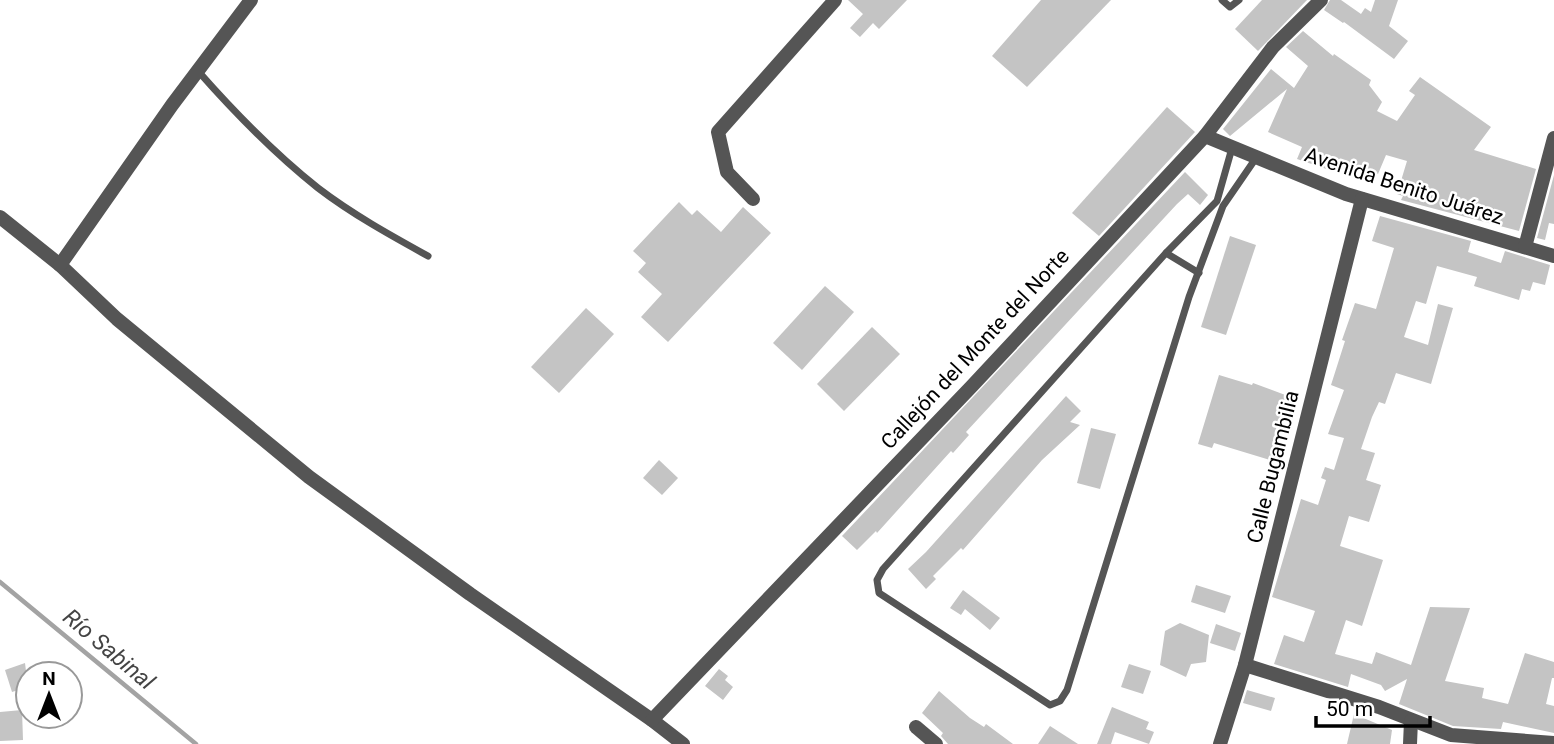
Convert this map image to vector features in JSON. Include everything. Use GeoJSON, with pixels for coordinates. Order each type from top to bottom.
{"type":"FeatureCollection","features":[{"type":"Feature","properties":{"kind":"street"},"geometry":{"type":"LineString","coordinates":[[61,265],[251,0]]}},
{"type":"Feature","properties":{"kind":"street"},"geometry":{"type":"LineString","coordinates":[[753,200],[727,172],[718,132],[835,0]]}},
{"type":"Feature","properties":{"kind":"street","name":"Callejón del Monte del Norte"},"geometry":{"type":"LineString","coordinates":[[652,720],[972,386],[1205,136],[1273,47],[1321,0]]}},
{"type":"Feature","properties":{"kind":"street","name":"Avenida Benito Juárez"},"geometry":{"type":"LineString","coordinates":[[1205,136],[1363,199],[1554,256]]}},
{"type":"Feature","properties":{"kind":"street"},"geometry":{"type":"LineString","coordinates":[[1525,247],[1554,138]]}},
{"type":"Feature","properties":{"kind":"street","name":"Calle Bugambilia"},"geometry":{"type":"LineString","coordinates":[[1220,744],[1245,665],[1363,199]]}},
{"type":"Feature","properties":{"kind":"street"},"geometry":{"type":"LineString","coordinates":[[0,217],[61,265],[117,319],[309,477],[682,744]]}},
{"type":"Feature","properties":{"kind":"street"},"geometry":{"type":"LineString","coordinates":[[1245,665],[1379,707],[1451,735],[1554,743]]}},
{"type":"Feature","properties":{"kind":"street"},"geometry":{"type":"LineString","coordinates":[[1410,744],[1411,721]]}},
{"type":"Feature","properties":{"kind":"street"},"geometry":{"type":"LineString","coordinates":[[916,727],[936,744]]}},
{"type":"Feature","properties":{"kind":"lane"},"geometry":{"type":"LineString","coordinates":[[1222,0],[1230,7],[1239,0]]}},
{"type":"Feature","properties":{"kind":"lane"},"geometry":{"type":"LineString","coordinates":[[198,71],[236,114],[318,187],[374,227],[428,256]]}},
{"type":"Feature","properties":{"kind":"lane"},"geometry":{"type":"LineString","coordinates":[[1232,147],[1220,203],[1199,273],[1067,690],[1060,701],[1050,705],[879,593],[877,580],[883,569],[1166,253],[1220,203],[1256,158]]}},
{"type":"Feature","properties":{"kind":"lane"},"geometry":{"type":"LineString","coordinates":[[1166,253],[1199,273]]}},
{"type":"Feature","properties":{"kind":"building"},"geometry":{"type":"Polygon","coordinates":[[[848,0],[907,0],[879,29],[873,23],[860,37],[850,28],[863,14],[848,0]]]}},
{"type":"Feature","properties":{"kind":"building"},"geometry":{"type":"Polygon","coordinates":[[[1041,0],[1111,0],[1027,87],[992,56],[1041,0]]]}},
{"type":"Feature","properties":{"kind":"building"},"geometry":{"type":"Polygon","coordinates":[[[1262,0],[1307,0],[1258,51],[1235,29],[1262,0]]]}},
{"type":"Feature","properties":{"kind":"building"},"geometry":{"type":"Polygon","coordinates":[[[1330,0],[1341,0],[1361,14],[1365,8],[1371,12],[1375,0],[1398,0],[1389,26],[1408,41],[1394,59],[1324,10],[1330,0]]]}},
{"type":"Feature","properties":{"kind":"building"},"geometry":{"type":"Polygon","coordinates":[[[1303,31],[1333,56],[1334,54],[1371,80],[1369,85],[1382,102],[1377,111],[1397,121],[1415,95],[1409,91],[1420,77],[1491,127],[1474,150],[1536,169],[1519,231],[1401,200],[1403,196],[1397,194],[1407,161],[1386,155],[1378,174],[1346,162],[1341,174],[1297,159],[1302,147],[1268,132],[1287,89],[1230,136],[1223,129],[1271,69],[1294,88],[1308,66],[1286,47],[1303,31]]]}},
{"type":"Feature","properties":{"kind":"building"},"geometry":{"type":"Polygon","coordinates":[[[1167,107],[1195,132],[1099,236],[1072,213],[1167,107]]]}},
{"type":"Feature","properties":{"kind":"building"},"geometry":{"type":"Polygon","coordinates":[[[1185,172],[1208,195],[1200,205],[1188,194],[1177,204],[966,432],[969,435],[953,453],[951,451],[877,533],[876,531],[857,550],[842,536],[1185,172]]]}},
{"type":"Feature","properties":{"kind":"building"},"geometry":{"type":"Polygon","coordinates":[[[1554,175],[1554,224],[1549,223],[1545,240],[1537,238],[1554,175]]]}},
{"type":"Feature","properties":{"kind":"building"},"geometry":{"type":"Polygon","coordinates":[[[679,202],[692,215],[697,210],[721,232],[743,207],[771,233],[668,342],[641,317],[662,294],[638,272],[646,263],[633,251],[679,202]]]}},
{"type":"Feature","properties":{"kind":"building"},"geometry":{"type":"Polygon","coordinates":[[[1380,216],[1471,241],[1468,252],[1501,263],[1505,251],[1550,265],[1545,285],[1533,282],[1530,291],[1522,289],[1519,300],[1474,286],[1477,277],[1437,266],[1426,304],[1416,301],[1404,337],[1428,345],[1438,304],[1453,308],[1431,384],[1396,373],[1385,404],[1379,402],[1372,417],[1361,449],[1375,453],[1366,480],[1381,485],[1369,522],[1349,516],[1340,546],[1383,560],[1362,626],[1346,620],[1335,654],[1372,664],[1376,652],[1411,665],[1430,607],[1470,608],[1445,681],[1484,688],[1482,698],[1508,704],[1525,653],[1554,662],[1554,678],[1546,704],[1554,706],[1554,733],[1503,722],[1501,729],[1453,726],[1399,704],[1407,679],[1385,691],[1381,685],[1351,674],[1348,687],[1274,664],[1284,635],[1304,642],[1315,611],[1272,597],[1301,499],[1318,505],[1326,480],[1321,478],[1325,467],[1334,470],[1344,438],[1328,434],[1344,390],[1331,385],[1355,303],[1376,309],[1394,248],[1372,241],[1380,216]]]}},
{"type":"Feature","properties":{"kind":"building"},"geometry":{"type":"Polygon","coordinates":[[[1230,236],[1256,245],[1226,335],[1201,327],[1230,236]]]}},
{"type":"Feature","properties":{"kind":"building"},"geometry":{"type":"Polygon","coordinates":[[[825,286],[854,312],[802,370],[773,343],[825,286]]]}},
{"type":"Feature","properties":{"kind":"building"},"geometry":{"type":"Polygon","coordinates":[[[586,308],[614,334],[559,393],[531,367],[586,308]]]}},
{"type":"Feature","properties":{"kind":"building"},"geometry":{"type":"Polygon","coordinates":[[[872,327],[900,354],[844,411],[817,384],[872,327]]]}},
{"type":"Feature","properties":{"kind":"building"},"geometry":{"type":"Polygon","coordinates":[[[1219,375],[1252,385],[1253,383],[1288,396],[1275,432],[1277,433],[1270,460],[1214,443],[1212,448],[1198,444],[1219,375]]]}},
{"type":"Feature","properties":{"kind":"building"},"geometry":{"type":"Polygon","coordinates":[[[1066,396],[1081,411],[1070,422],[1080,425],[1042,460],[963,550],[961,548],[933,576],[936,579],[926,589],[908,569],[1066,396]]]}},
{"type":"Feature","properties":{"kind":"building"},"geometry":{"type":"Polygon","coordinates":[[[1091,428],[1116,434],[1100,489],[1077,483],[1091,428]]]}},
{"type":"Feature","properties":{"kind":"building"},"geometry":{"type":"Polygon","coordinates":[[[659,460],[678,478],[662,495],[643,478],[659,460]]]}},
{"type":"Feature","properties":{"kind":"building"},"geometry":{"type":"Polygon","coordinates":[[[1196,585],[1231,596],[1225,613],[1191,602],[1196,585]]]}},
{"type":"Feature","properties":{"kind":"building"},"geometry":{"type":"Polygon","coordinates":[[[963,590],[1000,618],[990,630],[965,609],[961,615],[950,608],[963,590]]]}},
{"type":"Feature","properties":{"kind":"building"},"geometry":{"type":"Polygon","coordinates":[[[1180,623],[1209,635],[1206,662],[1191,664],[1186,677],[1160,665],[1165,631],[1180,623]]]}},
{"type":"Feature","properties":{"kind":"building"},"geometry":{"type":"Polygon","coordinates":[[[1216,624],[1241,633],[1235,651],[1210,643],[1216,624]]]}},
{"type":"Feature","properties":{"kind":"building"},"geometry":{"type":"Polygon","coordinates":[[[1129,664],[1151,671],[1143,694],[1121,687],[1129,664]]]}},
{"type":"Feature","properties":{"kind":"building"},"geometry":{"type":"Polygon","coordinates":[[[14,667],[14,691],[12,692],[5,670],[14,667]]]}},
{"type":"Feature","properties":{"kind":"building"},"geometry":{"type":"Polygon","coordinates":[[[719,669],[728,676],[725,680],[733,687],[723,700],[705,686],[719,669]]]}},
{"type":"Feature","properties":{"kind":"building"},"geometry":{"type":"Polygon","coordinates":[[[1247,690],[1275,698],[1271,711],[1243,703],[1247,690]]]}},
{"type":"Feature","properties":{"kind":"building"},"geometry":{"type":"Polygon","coordinates":[[[939,691],[970,718],[984,727],[986,724],[1013,744],[948,744],[941,736],[943,733],[922,713],[939,691]]]}},
{"type":"Feature","properties":{"kind":"building"},"geometry":{"type":"Polygon","coordinates":[[[1112,707],[1149,722],[1146,729],[1154,732],[1149,744],[1115,732],[1111,744],[1097,744],[1112,707]]]}},
{"type":"Feature","properties":{"kind":"building"},"geometry":{"type":"Polygon","coordinates":[[[14,711],[14,730],[23,730],[23,740],[0,741],[0,712],[14,711]]]}},
{"type":"Feature","properties":{"kind":"building"},"geometry":{"type":"Polygon","coordinates":[[[1354,714],[1392,730],[1390,744],[1347,744],[1354,714]]]}},
{"type":"Feature","properties":{"kind":"building"},"geometry":{"type":"Polygon","coordinates":[[[1050,726],[1078,744],[1038,744],[1050,726]]]}},
{"type":"Feature","properties":{"kind":"waterway","name":"Río Sabinal"},"geometry":{"type":"LineString","coordinates":[[0,582],[196,744]]}}]}
